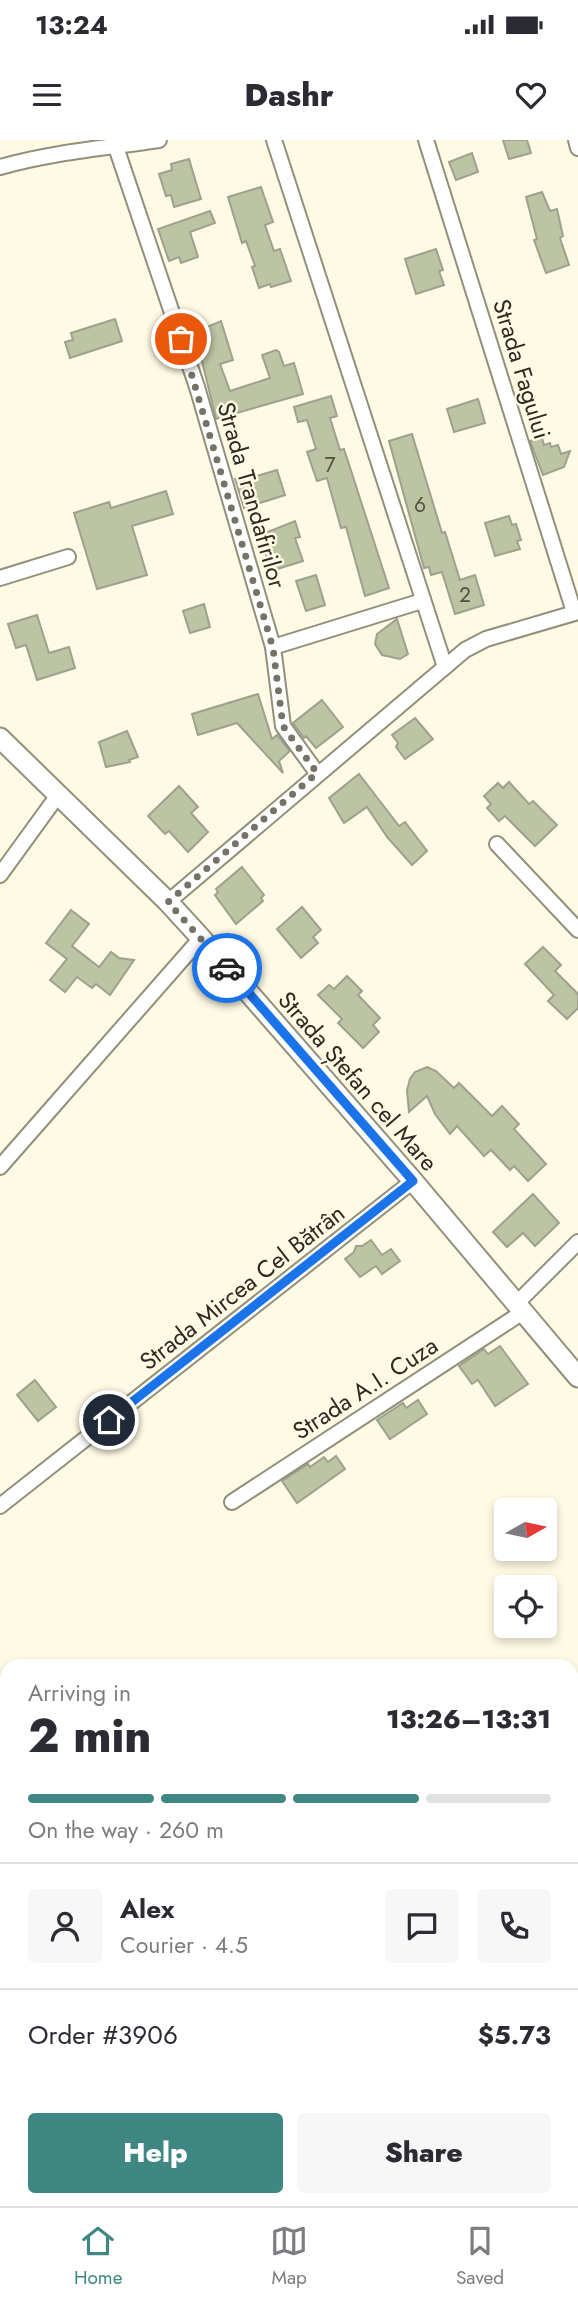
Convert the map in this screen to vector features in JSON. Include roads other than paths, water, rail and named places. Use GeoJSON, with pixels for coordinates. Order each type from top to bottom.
{"type":"FeatureCollection","features":[{"type":"Feature","properties":{"kind":"street"},"geometry":{"type":"LineString","coordinates":[[0,167],[36,157],[159,140]]}},
{"type":"Feature","properties":{"kind":"street"},"geometry":{"type":"LineString","coordinates":[[274,140],[445,667]]}},
{"type":"Feature","properties":{"kind":"street","name":"Strada Fagului"},"geometry":{"type":"LineString","coordinates":[[426,140],[576,612]]}},
{"type":"Feature","properties":{"kind":"street"},"geometry":{"type":"LineString","coordinates":[[576,140],[578,148]]}},
{"type":"Feature","properties":{"kind":"street","name":"Strada Trandafirilor"},"geometry":{"type":"LineString","coordinates":[[116,147],[197,387],[273,648],[283,726],[317,773]]}},
{"type":"Feature","properties":{"kind":"street"},"geometry":{"type":"LineString","coordinates":[[0,578],[68,557]]}},
{"type":"Feature","properties":{"kind":"street"},"geometry":{"type":"LineString","coordinates":[[273,648],[422,601]]}},
{"type":"Feature","properties":{"kind":"street"},"geometry":{"type":"LineString","coordinates":[[168,902],[465,650],[485,639],[576,612]]}},
{"type":"Feature","properties":{"kind":"street","name":"Strada Ștefan cel Mare"},"geometry":{"type":"LineString","coordinates":[[0,738],[168,902],[201,938],[413,1181],[578,1377]]}},
{"type":"Feature","properties":{"kind":"street"},"geometry":{"type":"LineString","coordinates":[[0,875],[58,795]]}},
{"type":"Feature","properties":{"kind":"street"},"geometry":{"type":"LineString","coordinates":[[497,844],[578,930]]}},
{"type":"Feature","properties":{"kind":"street"},"geometry":{"type":"LineString","coordinates":[[0,1167],[201,938]]}},
{"type":"Feature","properties":{"kind":"street","name":"Strada Mircea Cel Bătrân"},"geometry":{"type":"LineString","coordinates":[[0,1506],[413,1181]]}},
{"type":"Feature","properties":{"kind":"street","name":"Strada A.I. Cuza"},"geometry":{"type":"LineString","coordinates":[[232,1502],[520,1307],[578,1242]]}}]}
